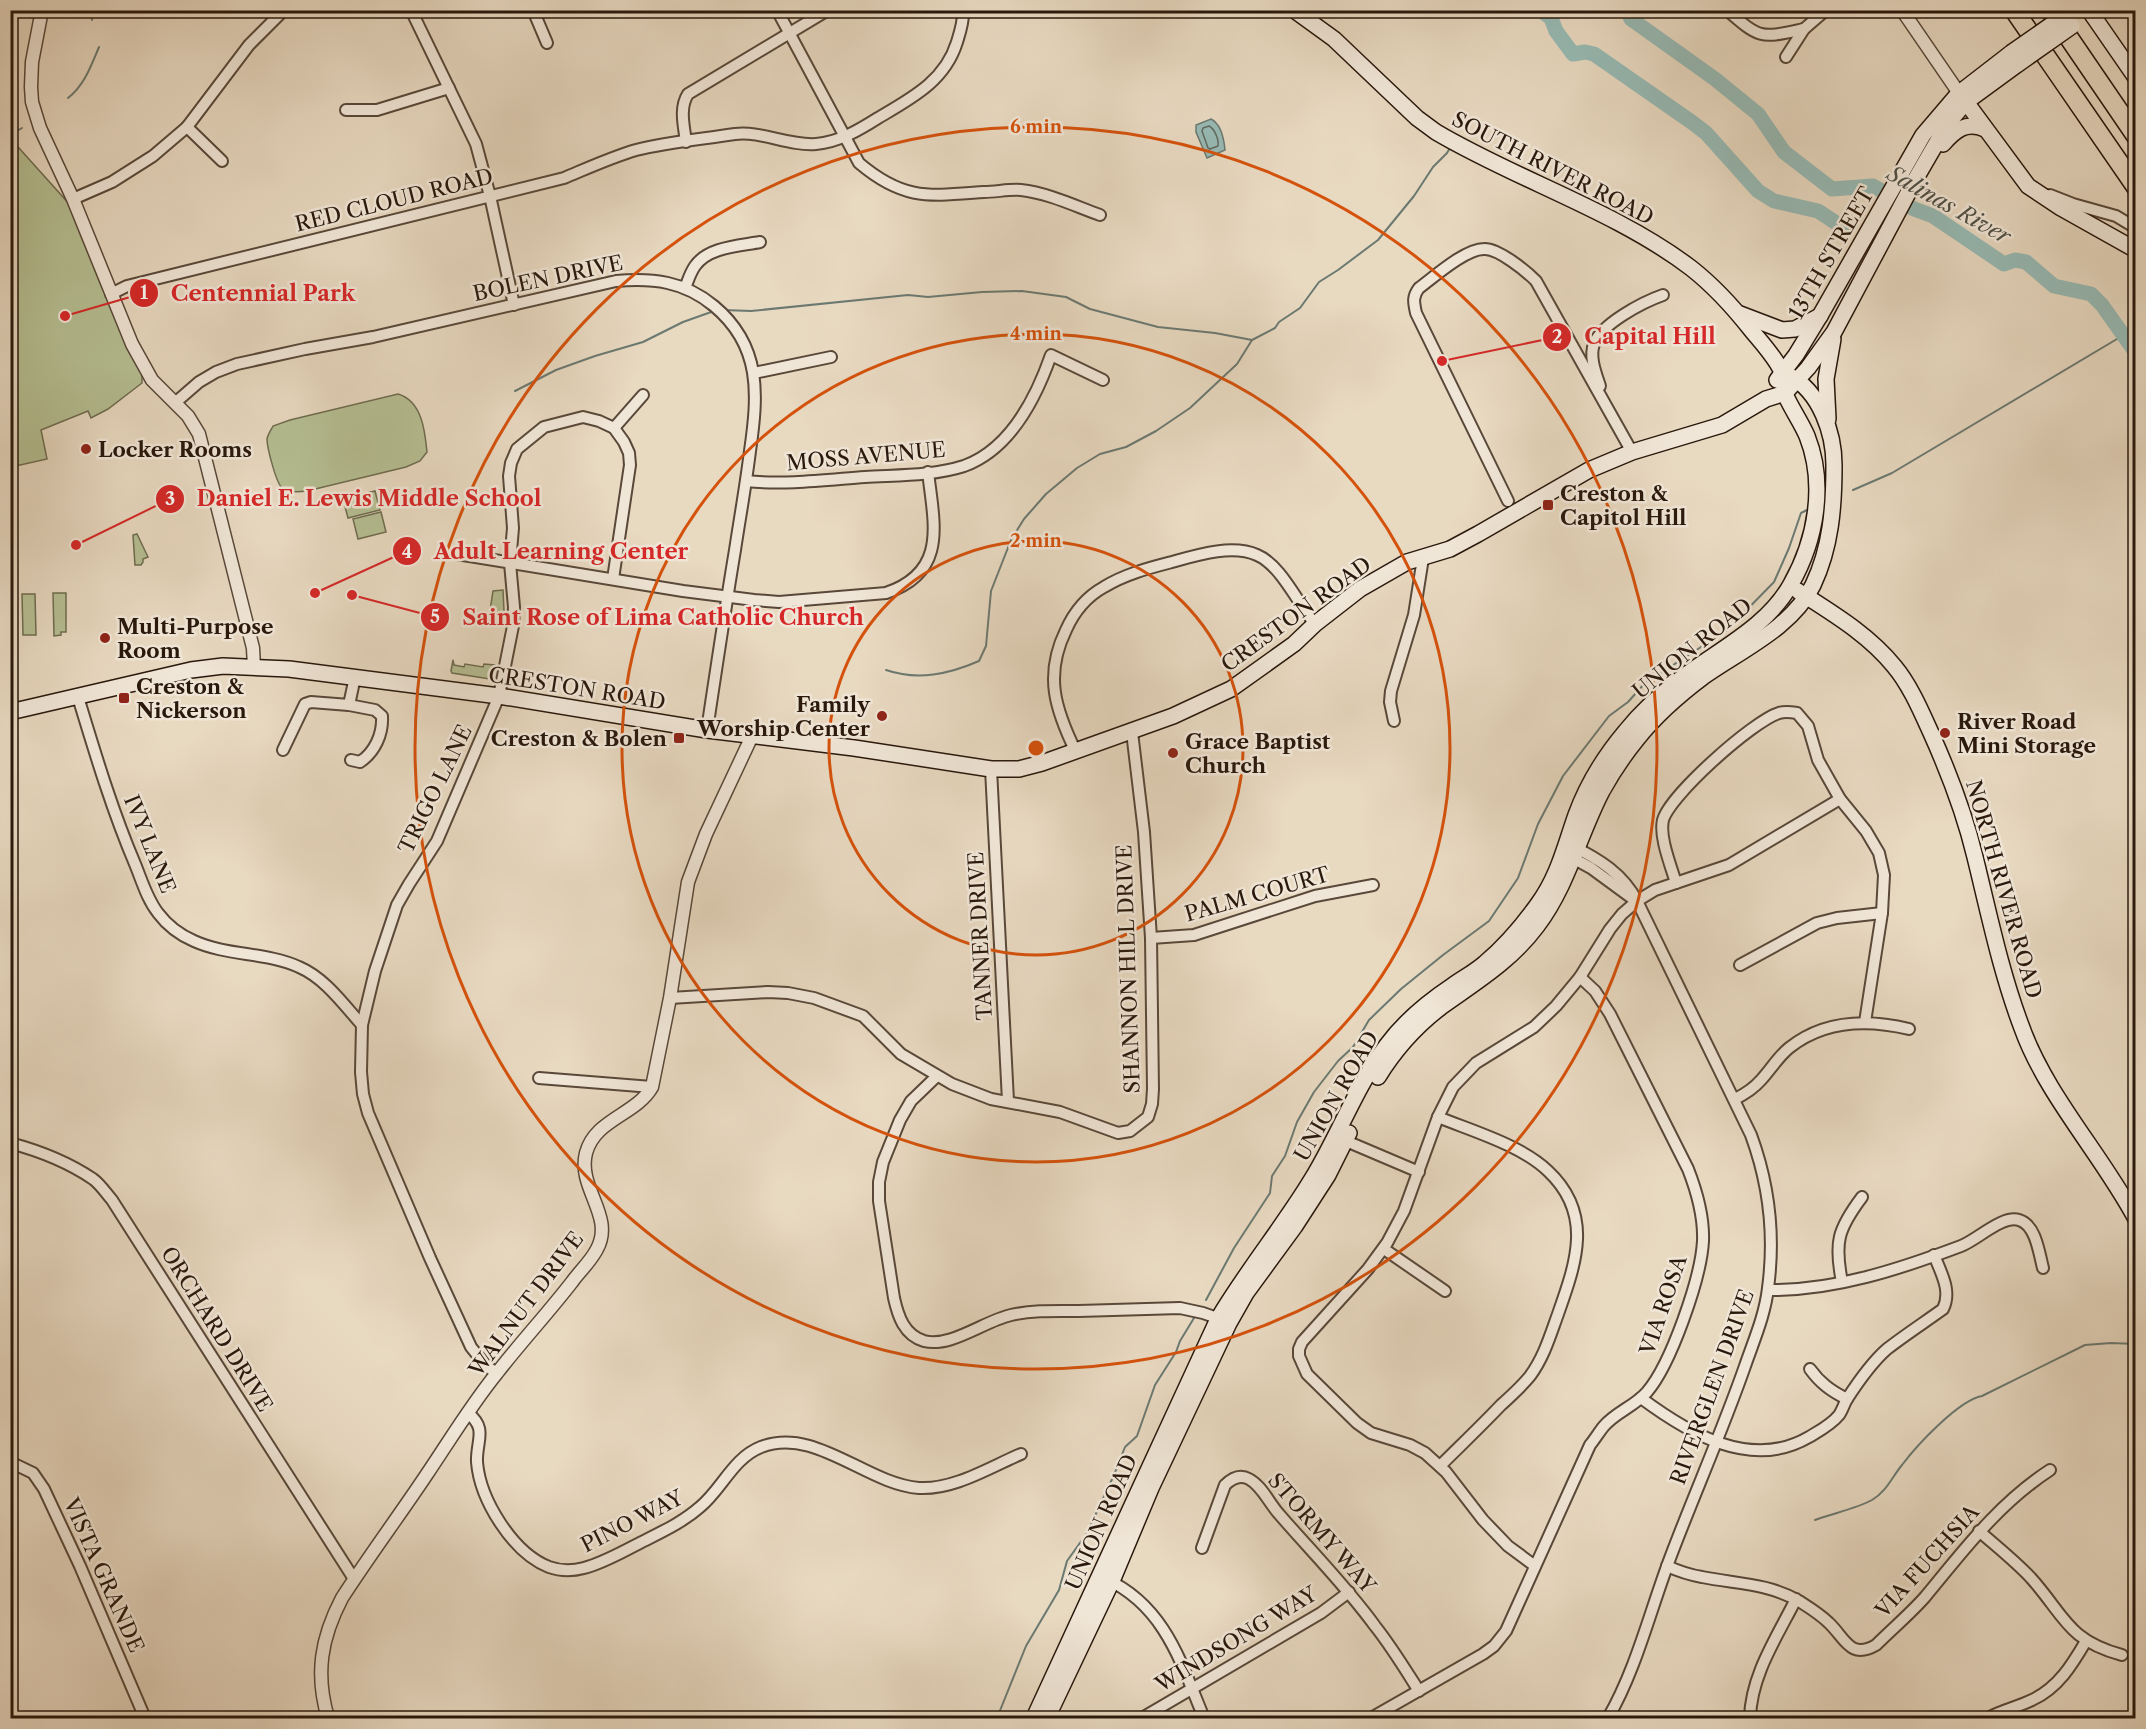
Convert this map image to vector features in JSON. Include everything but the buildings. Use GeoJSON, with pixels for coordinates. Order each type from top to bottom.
{"type":"FeatureCollection","features":[{"type":"Feature","properties":{"kind":"highway"},"geometry":{"type":"LineString","coordinates":[[2014,10],[2136,186]]}},
{"type":"Feature","properties":{"kind":"highway"},"geometry":{"type":"LineString","coordinates":[[2065,16],[2136,136]]}},
{"type":"Feature","properties":{"kind":"main road","name":"SOUTH RIVER ROAD"},"geometry":{"type":"LineString","coordinates":[[1294,10],[1334,39],[1417,118],[1436,132],[1611,220],[1658,246],[1693,270],[1738,313],[1782,372]]}},
{"type":"Feature","properties":{"kind":"main road"},"geometry":{"type":"LineString","coordinates":[[2092,11],[2136,78]]}},
{"type":"Feature","properties":{"kind":"main road","name":"13TH STREET"},"geometry":{"type":"LineString","coordinates":[[1782,372],[1796,355],[1962,98],[2065,16],[2092,11]]}},
{"type":"Feature","properties":{"kind":"main road"},"geometry":{"type":"LineString","coordinates":[[1962,98],[2028,186],[2061,208],[2134,249]]}},
{"type":"Feature","properties":{"kind":"main road"},"geometry":{"type":"LineString","coordinates":[[1932,144],[1958,129],[1974,126],[1985,129]]}},
{"type":"Feature","properties":{"kind":"main road","name":"13TH STREET"},"geometry":{"type":"LineString","coordinates":[[1836,328],[1932,144]]}},
{"type":"Feature","properties":{"kind":"main road"},"geometry":{"type":"LineString","coordinates":[[1738,313],[1782,330],[1795,329],[1821,315]]}},
{"type":"Feature","properties":{"kind":"main road"},"geometry":{"type":"LineString","coordinates":[[1806,596],[1821,563],[1831,525],[1834,455],[1827,409],[1826,379],[1836,328]]}},
{"type":"Feature","properties":{"kind":"main road","name":"CRESTON ROAD"},"geometry":{"type":"LineString","coordinates":[[10,712],[191,670],[223,666],[290,669],[499,696],[706,730],[854,748],[991,769],[1019,769],[1132,732],[1173,716],[1231,688],[1294,644],[1315,624],[1360,589],[1407,562],[1450,549],[1589,470],[1632,452],[1722,425],[1766,399],[1785,393],[1822,351],[1836,328]]}},
{"type":"Feature","properties":{"kind":"main road"},"geometry":{"type":"LineString","coordinates":[[1782,372],[1804,386],[1819,408],[1831,437]]}},
{"type":"Feature","properties":{"kind":"main road"},"geometry":{"type":"LineString","coordinates":[[1782,372],[1785,393],[1809,440],[1817,486],[1816,512],[1812,532],[1790,586]]}},
{"type":"Feature","properties":{"kind":"main road","name":"CRESTON ROAD"},"geometry":{"type":"LineString","coordinates":[[1766,399],[1782,372]]}},
{"type":"Feature","properties":{"kind":"main road","name":"NORTH RIVER ROAD"},"geometry":{"type":"LineString","coordinates":[[1790,586],[1837,616],[1883,654],[1895,667],[1921,710],[1966,824],[2003,970],[2022,1028],[2047,1079],[2136,1219]]}},
{"type":"Feature","properties":{"kind":"main road","name":"UNION ROAD"},"geometry":{"type":"LineString","coordinates":[[1034,1719],[1151,1488],[1223,1321],[1295,1226],[1328,1175],[1340,1139],[1384,1067],[1410,1036],[1440,1008],[1509,958],[1538,925],[1560,888],[1570,851],[1576,815],[1594,777],[1624,733],[1680,679],[1755,626],[1771,611],[1790,586]]}},
{"type":"Feature","properties":{"kind":"main road","name":"UNION ROAD"},"geometry":{"type":"LineString","coordinates":[[1570,851],[1612,774],[1658,715],[1704,677],[1774,629],[1806,596]]}},
{"type":"Feature","properties":{"kind":"main road","name":"UNION ROAD"},"geometry":{"type":"LineString","coordinates":[[1047,1719],[1106,1579]]}},
{"type":"Feature","properties":{"kind":"street"},"geometry":{"type":"LineString","coordinates":[[42,10],[32,62],[33,102],[40,128],[73,199],[111,294],[144,367],[152,380],[188,416],[199,434],[253,648],[254,667]]}},
{"type":"Feature","properties":{"kind":"street"},"geometry":{"type":"LineString","coordinates":[[73,199],[112,182],[153,156],[187,127],[249,45],[284,10]]}},
{"type":"Feature","properties":{"kind":"street"},"geometry":{"type":"LineString","coordinates":[[411,10],[476,144],[514,304]]}},
{"type":"Feature","properties":{"kind":"street"},"geometry":{"type":"LineString","coordinates":[[533,10],[547,43]]}},
{"type":"Feature","properties":{"kind":"street"},"geometry":{"type":"LineString","coordinates":[[777,10],[859,163],[877,179],[896,188],[930,196],[1018,190],[1035,192],[1100,215]]}},
{"type":"Feature","properties":{"kind":"street"},"geometry":{"type":"LineString","coordinates":[[686,142],[682,110],[688,94],[828,10]]}},
{"type":"Feature","properties":{"kind":"street","name":"RED CLOUD ROAD"},"geometry":{"type":"LineString","coordinates":[[111,294],[127,286],[564,178],[615,157],[639,150],[738,134],[754,134],[814,144],[845,136],[918,95],[933,82],[947,65],[954,51],[963,10]]}},
{"type":"Feature","properties":{"kind":"street"},"geometry":{"type":"LineString","coordinates":[[1726,10],[1749,30],[1768,36],[1804,29]]}},
{"type":"Feature","properties":{"kind":"street"},"geometry":{"type":"LineString","coordinates":[[1786,57],[1804,29],[1826,10]]}},
{"type":"Feature","properties":{"kind":"street"},"geometry":{"type":"LineString","coordinates":[[1902,10],[1962,98]]}},
{"type":"Feature","properties":{"kind":"street"},"geometry":{"type":"LineString","coordinates":[[346,110],[377,110],[449,88]]}},
{"type":"Feature","properties":{"kind":"street"},"geometry":{"type":"LineString","coordinates":[[187,127],[222,161]]}},
{"type":"Feature","properties":{"kind":"street"},"geometry":{"type":"LineString","coordinates":[[2028,186],[2073,204],[2116,216],[2136,228]]}},
{"type":"Feature","properties":{"kind":"street"},"geometry":{"type":"LineString","coordinates":[[685,288],[693,268],[702,258],[716,251],[760,242]]}},
{"type":"Feature","properties":{"kind":"street"},"geometry":{"type":"LineString","coordinates":[[1508,501],[1416,313],[1414,302],[1414,294],[1419,288],[1470,252],[1482,248],[1491,249],[1536,281],[1632,452]]}},
{"type":"Feature","properties":{"kind":"street","name":"BOLEN DRIVE"},"geometry":{"type":"LineString","coordinates":[[176,402],[199,382],[237,364],[373,337],[616,281],[643,279],[664,282],[685,288],[711,303],[734,326],[748,352],[754,373],[755,413],[706,730]]}},
{"type":"Feature","properties":{"kind":"street"},"geometry":{"type":"LineString","coordinates":[[1605,404],[1592,357],[1594,344],[1602,332],[1622,315],[1644,302],[1663,295]]}},
{"type":"Feature","properties":{"kind":"street","name":"MOSS AVENUE"},"geometry":{"type":"LineString","coordinates":[[746,481],[774,483],[928,472],[963,466],[978,460],[1011,433],[1035,395],[1051,354],[1103,380]]}},
{"type":"Feature","properties":{"kind":"street"},"geometry":{"type":"LineString","coordinates":[[754,373],[831,357]]}},
{"type":"Feature","properties":{"kind":"street"},"geometry":{"type":"LineString","coordinates":[[613,579],[630,465],[627,447],[614,428],[643,395]]}},
{"type":"Feature","properties":{"kind":"street","name":"TRIGO LANE"},"geometry":{"type":"LineString","coordinates":[[497,1373],[486,1366],[471,1347],[368,1113],[361,1072],[362,1025],[375,971],[398,905],[437,841],[499,696],[513,626],[514,607],[510,563],[513,528],[509,476],[511,463],[517,449],[544,427],[564,420],[583,417],[614,428]]}},
{"type":"Feature","properties":{"kind":"street"},"geometry":{"type":"LineString","coordinates":[[457,554],[683,591],[779,603],[886,593],[903,587],[919,574],[931,552],[934,532],[928,472]]}},
{"type":"Feature","properties":{"kind":"street"},"geometry":{"type":"LineString","coordinates":[[1076,752],[1057,705],[1053,679],[1054,663],[1057,648],[1072,618],[1092,595],[1105,586],[1132,573],[1182,559],[1222,552],[1247,551],[1259,555],[1276,569],[1315,624]]}},
{"type":"Feature","properties":{"kind":"street"},"geometry":{"type":"LineString","coordinates":[[1394,721],[1390,702],[1391,691],[1414,615],[1423,558]]}},
{"type":"Feature","properties":{"kind":"street"},"geometry":{"type":"LineString","coordinates":[[349,705],[355,677]]}},
{"type":"Feature","properties":{"kind":"street","name":"IVY LANE"},"geometry":{"type":"LineString","coordinates":[[78,697],[126,845],[148,899],[159,914],[172,928],[210,947],[282,961],[313,974],[362,1025]]}},
{"type":"Feature","properties":{"kind":"street"},"geometry":{"type":"LineString","coordinates":[[283,750],[305,704],[311,702],[349,705],[375,710],[382,716],[383,728],[371,755],[360,762],[351,760]]}},
{"type":"Feature","properties":{"kind":"street"},"geometry":{"type":"LineString","coordinates":[[1676,883],[1663,838],[1663,818],[1698,774],[1724,750],[1770,717],[1781,712],[1797,713],[1805,720],[1818,760],[1840,799],[1866,831],[1879,853],[1884,875],[1882,913],[1865,1022]]}},
{"type":"Feature","properties":{"kind":"street","name":"SHANNON HILL DRIVE"},"geometry":{"type":"LineString","coordinates":[[670,998],[768,992],[814,998],[863,1016],[901,1054],[937,1076],[991,1099],[1060,1112],[1118,1134],[1130,1131],[1148,1117],[1153,1089],[1151,938],[1132,732]]}},
{"type":"Feature","properties":{"kind":"street"},"geometry":{"type":"LineString","coordinates":[[538,1078],[652,1088],[670,998],[688,882],[706,834],[752,736]]}},
{"type":"Feature","properties":{"kind":"street","name":"TANNER DRIVE"},"geometry":{"type":"LineString","coordinates":[[991,769],[1008,1101]]}},
{"type":"Feature","properties":{"kind":"street"},"geometry":{"type":"LineString","coordinates":[[1535,1566],[1508,1546],[1483,1520],[1440,1466],[1425,1453],[1410,1445],[1371,1433],[1357,1423],[1307,1374],[1300,1362],[1299,1349],[1302,1342],[1384,1249],[1404,1212],[1438,1117],[1453,1087],[1462,1076],[1476,1063],[1534,1027],[1556,1006],[1580,977],[1610,929],[1636,901],[1655,890],[1730,865],[1840,799]]}},
{"type":"Feature","properties":{"kind":"street","name":"RIVERGLEN DRIVE"},"geometry":{"type":"LineString","coordinates":[[1570,851],[1636,901],[1735,1099],[1758,1154],[1767,1195],[1771,1263],[1764,1313],[1667,1566],[1634,1661],[1608,1719]]}},
{"type":"Feature","properties":{"kind":"street","name":"PALM COURT"},"geometry":{"type":"LineString","coordinates":[[1151,938],[1194,935],[1315,896],[1373,885]]}},
{"type":"Feature","properties":{"kind":"street"},"geometry":{"type":"LineString","coordinates":[[1740,965],[1817,923],[1837,918],[1882,913]]}},
{"type":"Feature","properties":{"kind":"street","name":"VIA ROSA"},"geometry":{"type":"LineString","coordinates":[[1371,1719],[1494,1646],[1506,1631],[1590,1445],[1605,1425],[1641,1398],[1658,1376],[1670,1355],[1691,1296],[1701,1255],[1702,1218],[1696,1191],[1688,1169],[1615,1024],[1595,992],[1580,977]]}},
{"type":"Feature","properties":{"kind":"street"},"geometry":{"type":"LineString","coordinates":[[1735,1099],[1749,1091],[1789,1048],[1806,1037],[1842,1024],[1865,1022],[1909,1029]]}},
{"type":"Feature","properties":{"kind":"street"},"geometry":{"type":"LineString","coordinates":[[937,1076],[911,1101],[900,1120],[879,1182],[880,1208],[897,1311],[908,1331],[916,1338],[924,1341],[944,1341],[1009,1316],[1038,1312],[1180,1308],[1194,1310],[1223,1321]]}},
{"type":"Feature","properties":{"kind":"street","name":"WALNUT DRIVE"},"geometry":{"type":"LineString","coordinates":[[328,1719],[324,1705],[321,1656],[334,1612],[354,1579],[497,1373],[598,1248],[603,1231],[600,1216],[586,1184],[586,1152],[606,1124],[638,1103],[648,1095],[652,1088]]}},
{"type":"Feature","properties":{"kind":"street"},"geometry":{"type":"LineString","coordinates":[[1438,1117],[1509,1146],[1549,1171],[1570,1203],[1575,1216],[1577,1235],[1572,1273],[1542,1358],[1528,1378],[1440,1466]]}},
{"type":"Feature","properties":{"kind":"street"},"geometry":{"type":"LineString","coordinates":[[1340,1139],[1419,1172]]}},
{"type":"Feature","properties":{"kind":"street","name":"ORCHARD DRIVE"},"geometry":{"type":"LineString","coordinates":[[10,1143],[42,1152],[72,1167],[95,1180],[112,1200],[354,1579]]}},
{"type":"Feature","properties":{"kind":"street"},"geometry":{"type":"LineString","coordinates":[[1842,1282],[1838,1260],[1838,1239],[1846,1219],[1862,1197]]}},
{"type":"Feature","properties":{"kind":"street"},"geometry":{"type":"LineString","coordinates":[[1768,1290],[1805,1289],[1842,1282],[1934,1256],[1977,1239],[1998,1224],[2009,1220],[2020,1220],[2029,1227],[2043,1268]]}},
{"type":"Feature","properties":{"kind":"street"},"geometry":{"type":"LineString","coordinates":[[1384,1249],[1445,1291]]}},
{"type":"Feature","properties":{"kind":"street"},"geometry":{"type":"LineString","coordinates":[[1641,1398],[1669,1419],[1716,1442],[1752,1450],[1779,1449],[1802,1441],[1823,1429],[1839,1415],[1868,1369],[1887,1349],[1943,1309],[1948,1301],[1948,1292],[1934,1256]]}},
{"type":"Feature","properties":{"kind":"street"},"geometry":{"type":"LineString","coordinates":[[1810,1369],[1828,1390],[1847,1400]]}},
{"type":"Feature","properties":{"kind":"street","name":"PINO WAY"},"geometry":{"type":"LineString","coordinates":[[468,1413],[477,1420],[479,1428],[477,1462],[482,1486],[500,1522],[516,1543],[532,1557],[548,1567],[564,1570],[582,1569],[599,1564],[682,1520],[701,1507],[713,1495],[747,1454],[771,1443],[800,1443],[905,1486],[921,1488],[938,1487],[955,1482],[1022,1454]]}},
{"type":"Feature","properties":{"kind":"street","name":"VISTA GRANDE"},"geometry":{"type":"LineString","coordinates":[[10,1462],[33,1473],[44,1489],[80,1566],[145,1719]]}},
{"type":"Feature","properties":{"kind":"street","name":"VIA FUCHSIA"},"geometry":{"type":"LineString","coordinates":[[1667,1566],[1699,1577],[1752,1583],[1796,1599],[1816,1611],[1831,1624],[1852,1648],[1861,1651],[1868,1649],[1883,1638],[1924,1598],[1979,1531],[2027,1485],[2050,1470]]}},
{"type":"Feature","properties":{"kind":"street","name":"STORMY WAY"},"geometry":{"type":"LineString","coordinates":[[1202,1548],[1225,1485],[1237,1477],[1246,1478],[1256,1484],[1278,1513],[1319,1557],[1376,1626],[1419,1690]]}},
{"type":"Feature","properties":{"kind":"street"},"geometry":{"type":"LineString","coordinates":[[1979,1531],[2030,1578],[2061,1619],[2086,1641],[2104,1650],[2122,1655]]}},
{"type":"Feature","properties":{"kind":"street"},"geometry":{"type":"LineString","coordinates":[[1106,1579],[1146,1605],[1158,1620],[1168,1635],[1204,1719]]}},
{"type":"Feature","properties":{"kind":"street","name":"WINDSONG WAY"},"geometry":{"type":"LineString","coordinates":[[1142,1719],[1321,1613],[1349,1593]]}},
{"type":"Feature","properties":{"kind":"street"},"geometry":{"type":"LineString","coordinates":[[1750,1719],[1750,1704],[1755,1684],[1796,1599]]}},
{"type":"Feature","properties":{"kind":"street"},"geometry":{"type":"LineString","coordinates":[[1988,1719],[2031,1701],[2049,1690],[2074,1662],[2086,1641]]}},
{"type":"Feature","properties":{"kind":"green space"},"geometry":{"type":"Polygon","coordinates":[[[10,138],[80,216],[142,365],[142,383],[108,409],[91,418],[88,411],[41,430],[47,459],[11,467],[10,138]]]}},
{"type":"Feature","properties":{"kind":"green space"},"geometry":{"type":"Polygon","coordinates":[[[398,394],[412,403],[421,418],[427,452],[420,461],[406,467],[307,491],[289,491],[280,486],[267,443],[267,437],[273,426],[398,394]]]}},
{"type":"Feature","properties":{"kind":"green space"},"geometry":{"type":"Polygon","coordinates":[[[375,491],[380,510],[348,518],[343,499],[375,491]]]}},
{"type":"Feature","properties":{"kind":"green space"},"geometry":{"type":"Polygon","coordinates":[[[381,512],[386,532],[358,539],[353,519],[381,512]]]}},
{"type":"Feature","properties":{"kind":"green space"},"geometry":{"type":"Polygon","coordinates":[[[137,534],[148,557],[143,559],[141,565],[135,565],[133,535],[137,534]]]}},
{"type":"Feature","properties":{"kind":"green space"},"geometry":{"type":"Polygon","coordinates":[[[503,590],[502,619],[489,617],[493,591],[503,590]]]}},
{"type":"Feature","properties":{"kind":"green space"},"geometry":{"type":"Polygon","coordinates":[[[53,593],[66,593],[66,632],[54,636],[53,593]]]}},
{"type":"Feature","properties":{"kind":"green space"},"geometry":{"type":"Polygon","coordinates":[[[22,594],[35,594],[36,635],[23,635],[22,594]]]}},
{"type":"Feature","properties":{"kind":"green space"},"geometry":{"type":"Polygon","coordinates":[[[453,660],[454,665],[464,667],[465,664],[483,667],[484,664],[495,665],[494,676],[490,679],[452,673],[453,660]]]}},
{"type":"Feature","properties":{"kind":"water"},"geometry":{"type":"Polygon","coordinates":[[[1211,119],[1220,128],[1225,150],[1207,158],[1196,132],[1196,125],[1211,119]]]}},
{"type":"Feature","properties":{"kind":"waterway"},"geometry":{"type":"LineString","coordinates":[[90,10],[92,20]]}},
{"type":"Feature","properties":{"kind":"waterway","name":"Salinas River"},"geometry":{"type":"LineString","coordinates":[[1540,10],[1551,18],[1556,31],[1573,54],[1585,52],[1594,54],[1693,123],[1706,133],[1758,191],[1774,201],[1818,211],[1844,228]]}},
{"type":"Feature","properties":{"kind":"waterway","name":"Salinas River"},"geometry":{"type":"LineString","coordinates":[[1627,10],[1631,19],[1715,79],[1758,114],[1784,152],[1832,189],[1873,186],[1914,209],[1933,216],[2004,264],[2015,260],[2026,262],[2054,286],[2091,294],[2102,305],[2136,353]]}},
{"type":"Feature","properties":{"kind":"waterway"},"geometry":{"type":"LineString","coordinates":[[68,98],[83,82],[99,47]]}},
{"type":"Feature","properties":{"kind":"waterway"},"geometry":{"type":"LineString","coordinates":[[10,135],[22,128]]}},
{"type":"Feature","properties":{"kind":"waterway"},"geometry":{"type":"LineString","coordinates":[[886,670],[910,675],[933,674],[979,661],[986,646],[991,591],[1011,540],[1024,519],[1046,494],[1077,468],[1100,454],[1126,447],[1156,431],[1190,408],[1237,364],[1252,340],[1275,328],[1279,322],[1300,308],[1319,282],[1378,240],[1451,146]]}},
{"type":"Feature","properties":{"kind":"waterway"},"geometry":{"type":"LineString","coordinates":[[723,310],[751,311],[908,295],[928,297],[1022,291],[1066,297],[1090,309],[1158,327],[1215,333],[1252,340]]}},
{"type":"Feature","properties":{"kind":"waterway"},"geometry":{"type":"LineString","coordinates":[[515,391],[556,370],[643,342],[683,322],[714,311]]}},
{"type":"Feature","properties":{"kind":"waterway"},"geometry":{"type":"LineString","coordinates":[[1853,490],[1892,473],[2122,336]]}},
{"type":"Feature","properties":{"kind":"waterway"},"geometry":{"type":"LineString","coordinates":[[1206,1300],[1234,1248],[1270,1193],[1272,1176],[1285,1156],[1297,1122],[1314,1092],[1338,1061],[1353,1047],[1369,1020],[1401,989],[1489,921],[1518,878],[1538,824],[1563,776],[1609,716],[1628,702],[1645,683],[1726,631],[1774,582],[1801,513],[1809,509]]}},
{"type":"Feature","properties":{"kind":"waterway"},"geometry":{"type":"LineString","coordinates":[[997,1718],[1026,1646],[1059,1590],[1067,1561],[1087,1533],[1125,1447],[1137,1436],[1155,1385],[1194,1318]]}},
{"type":"Feature","properties":{"kind":"waterway"},"geometry":{"type":"LineString","coordinates":[[1815,1520],[1872,1500],[1885,1488],[1928,1435],[1951,1414],[1973,1399],[2085,1345],[2136,1344]]}},
{"type":"Feature","properties":{"kind":"place","name":"Centennial Park"},"geometry":{"type":"Point","coordinates":[65,316]}},
{"type":"Feature","properties":{"kind":"place","name":"Capital Hill"},"geometry":{"type":"Point","coordinates":[1442,361]}},
{"type":"Feature","properties":{"kind":"place","name":"Locker Rooms"},"geometry":{"type":"Point","coordinates":[86,449]}},
{"type":"Feature","properties":{"kind":"place","name":"Creston & Capitol Hill"},"geometry":{"type":"Point","coordinates":[1548,505]}},
{"type":"Feature","properties":{"kind":"place","name":"Daniel E. Lewis Middle School"},"geometry":{"type":"Point","coordinates":[76,545]}},
{"type":"Feature","properties":{"kind":"place","name":"Adult Learning Center"},"geometry":{"type":"Point","coordinates":[315,593]}},
{"type":"Feature","properties":{"kind":"place","name":"Saint Rose of Lima Catholic Church"},"geometry":{"type":"Point","coordinates":[352,595]}},
{"type":"Feature","properties":{"kind":"place","name":"Multi-Purpose Room"},"geometry":{"type":"Point","coordinates":[105,638]}},
{"type":"Feature","properties":{"kind":"place","name":"Creston & Nickerson"},"geometry":{"type":"Point","coordinates":[124,698]}},
{"type":"Feature","properties":{"kind":"place","name":"Family Worship Center"},"geometry":{"type":"Point","coordinates":[882,716]}},
{"type":"Feature","properties":{"kind":"place","name":"River Road Mini Storage"},"geometry":{"type":"Point","coordinates":[1945,733]}},
{"type":"Feature","properties":{"kind":"place","name":"Creston & Bolen"},"geometry":{"type":"Point","coordinates":[679,738]}},
{"type":"Feature","properties":{"kind":"place","name":"Grace Baptist Church"},"geometry":{"type":"Point","coordinates":[1173,753]}}]}
